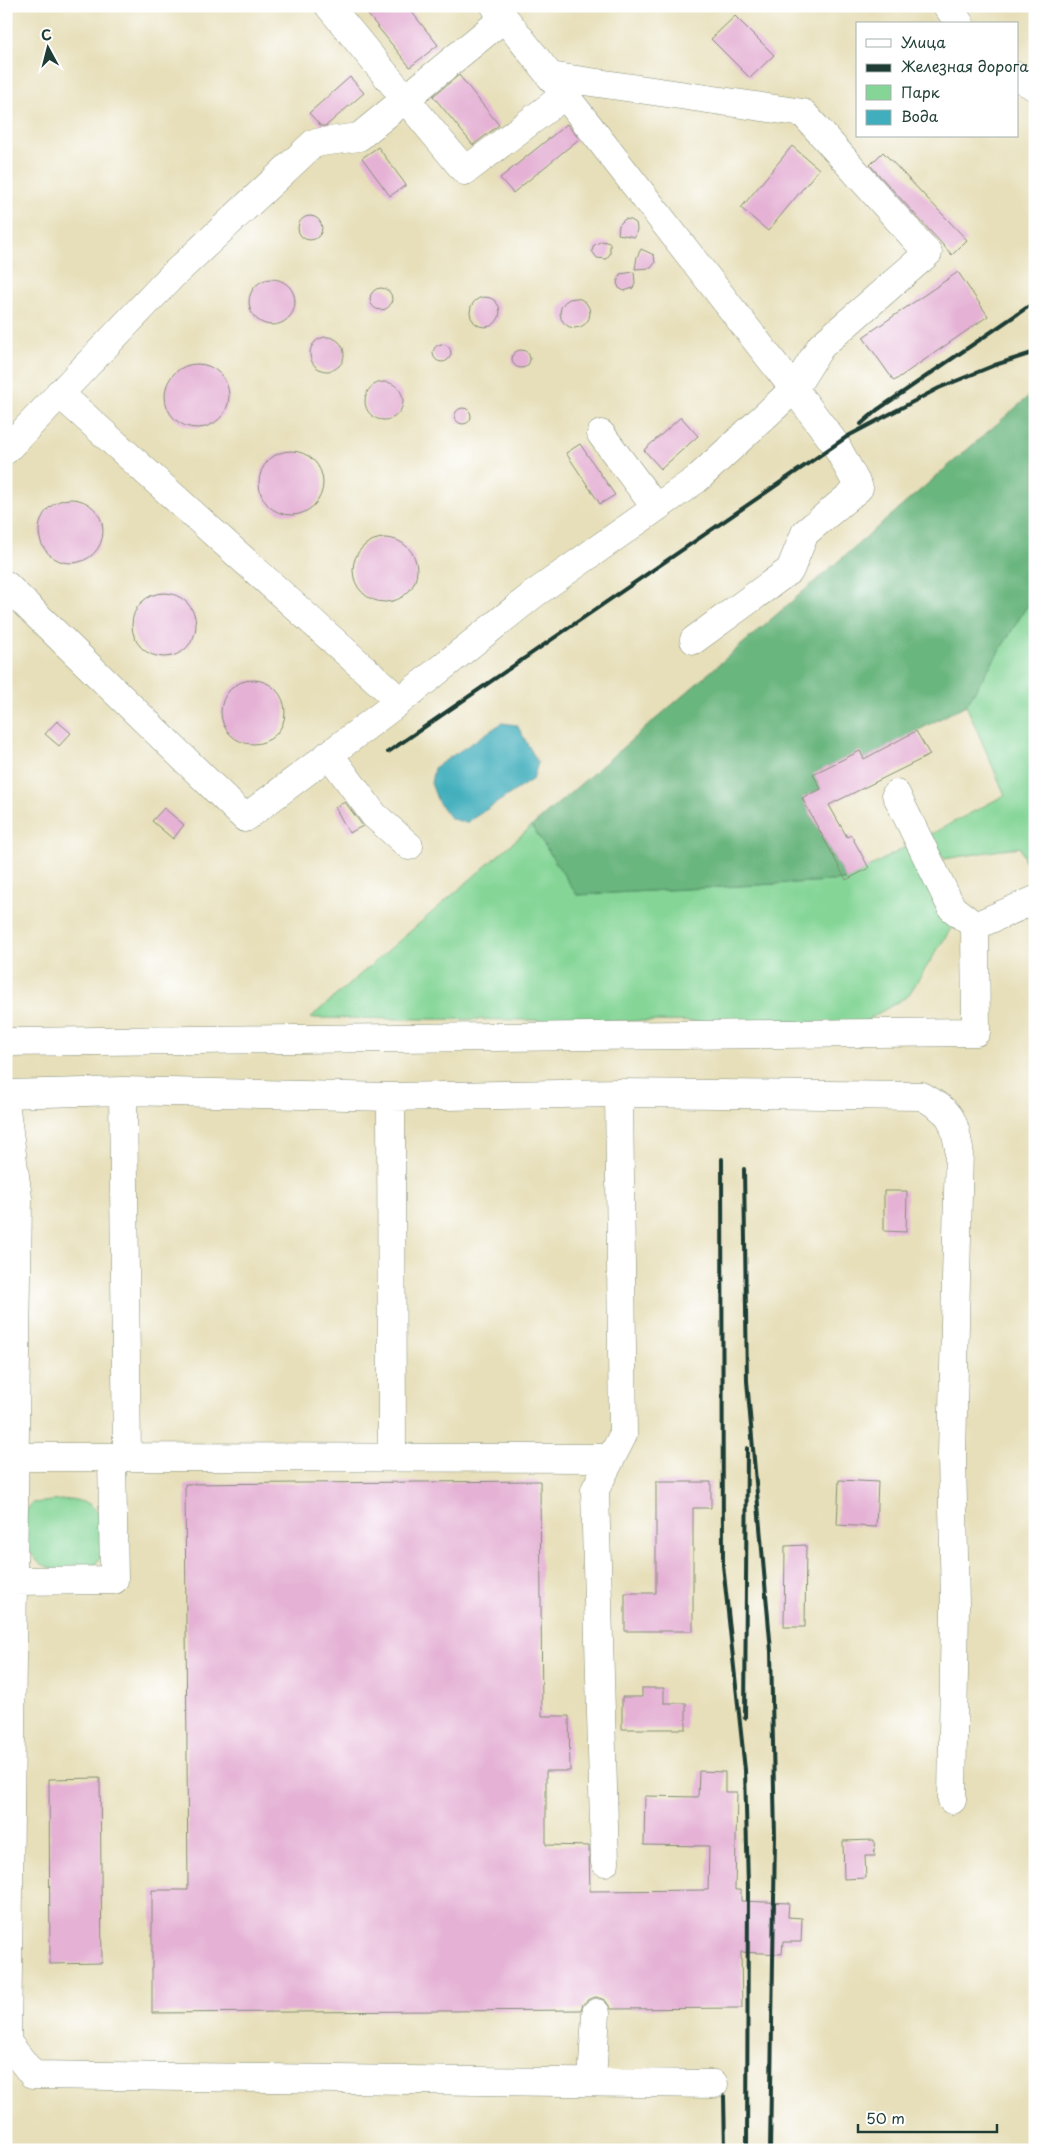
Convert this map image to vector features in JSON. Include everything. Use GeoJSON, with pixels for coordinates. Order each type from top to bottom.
{"type":"FeatureCollection","features":[{"type":"Feature","properties":{"kind":"lane"},"geometry":{"type":"LineString","coordinates":[[6,585],[246,818],[400,701],[534,594],[697,479],[794,389],[821,346],[928,253],[803,112],[557,85],[465,171],[330,6]]}},
{"type":"Feature","properties":{"kind":"lane"},"geometry":{"type":"LineString","coordinates":[[947,6],[959,22]]}},
{"type":"Feature","properties":{"kind":"lane"},"geometry":{"type":"LineString","coordinates":[[6,450],[58,393],[171,277],[314,143],[359,136],[406,98],[500,12],[794,389],[836,445],[860,488],[805,533],[790,570],[694,640]]}},
{"type":"Feature","properties":{"kind":"lane"},"geometry":{"type":"LineString","coordinates":[[1018,77],[1035,87]]}},
{"type":"Feature","properties":{"kind":"lane"},"geometry":{"type":"LineString","coordinates":[[58,393],[400,701]]}},
{"type":"Feature","properties":{"kind":"lane"},"geometry":{"type":"LineString","coordinates":[[601,434],[656,508]]}},
{"type":"Feature","properties":{"kind":"lane"},"geometry":{"type":"LineString","coordinates":[[329,754],[374,815],[409,846]]}},
{"type":"Feature","properties":{"kind":"lane"},"geometry":{"type":"LineString","coordinates":[[896,794],[952,908],[975,926]]}},
{"type":"Feature","properties":{"kind":"lane"},"geometry":{"type":"LineString","coordinates":[[975,926],[1030,900],[1035,900]]}},
{"type":"Feature","properties":{"kind":"lane"},"geometry":{"type":"LineString","coordinates":[[6,1042],[976,1032],[975,926]]}},
{"type":"Feature","properties":{"kind":"lane"},"geometry":{"type":"LineString","coordinates":[[6,1094],[123,1091],[391,1097],[619,1093],[922,1096],[945,1109],[955,1127],[959,1150],[952,1455],[956,1606],[952,1800]]}},
{"type":"Feature","properties":{"kind":"lane"},"geometry":{"type":"LineString","coordinates":[[13,1581],[114,1580],[119,1458],[123,1091]]}},
{"type":"Feature","properties":{"kind":"lane"},"geometry":{"type":"LineString","coordinates":[[605,1862],[595,1490],[623,1435],[619,1093]]}},
{"type":"Feature","properties":{"kind":"lane"},"geometry":{"type":"LineString","coordinates":[[391,1097],[392,1458]]}},
{"type":"Feature","properties":{"kind":"lane"},"geometry":{"type":"LineString","coordinates":[[6,1110],[18,1198],[7,2042],[33,2075],[714,2084]]}},
{"type":"Feature","properties":{"kind":"lane"},"geometry":{"type":"LineString","coordinates":[[15,1457],[611,1458]]}},
{"type":"Feature","properties":{"kind":"lane"},"geometry":{"type":"LineString","coordinates":[[592,2082],[596,2013]]}},
{"type":"Feature","properties":{"kind":"green space"},"geometry":{"type":"Polygon","coordinates":[[[1035,391],[1035,598],[1025,609],[966,705],[864,759],[860,751],[814,774],[821,789],[802,798],[846,880],[577,895],[532,826],[1035,391]]]}},
{"type":"Feature","properties":{"kind":"green space"},"geometry":{"type":"Polygon","coordinates":[[[1035,598],[1035,871],[1030,874],[1020,847],[944,859],[929,835],[1005,795],[966,705],[1025,609],[1035,598]]]}},
{"type":"Feature","properties":{"kind":"green space"},"geometry":{"type":"Polygon","coordinates":[[[532,826],[577,895],[846,880],[909,845],[952,927],[908,996],[862,1023],[310,1018],[532,826]]]}},
{"type":"Feature","properties":{"kind":"green space"},"geometry":{"type":"Polygon","coordinates":[[[72,1499],[90,1504],[100,1514],[101,1557],[93,1567],[54,1570],[38,1562],[25,1546],[25,1513],[32,1503],[72,1499]]]}},
{"type":"Feature","properties":{"kind":"water"},"geometry":{"type":"Polygon","coordinates":[[[502,723],[517,725],[538,763],[533,779],[466,823],[450,818],[438,802],[431,783],[434,768],[502,723]]]}},
{"type":"Feature","properties":{"kind":"building"},"geometry":{"type":"Polygon","coordinates":[[[361,6],[407,6],[438,45],[410,67],[361,6]]]}},
{"type":"Feature","properties":{"kind":"building"},"geometry":{"type":"Polygon","coordinates":[[[735,16],[774,55],[750,78],[711,39],[735,16]]]}},
{"type":"Feature","properties":{"kind":"building"},"geometry":{"type":"Polygon","coordinates":[[[459,75],[499,125],[473,145],[433,96],[459,75]]]}},
{"type":"Feature","properties":{"kind":"building"},"geometry":{"type":"Polygon","coordinates":[[[350,77],[364,93],[326,126],[321,126],[309,113],[350,77]]]}},
{"type":"Feature","properties":{"kind":"building"},"geometry":{"type":"Polygon","coordinates":[[[567,124],[579,139],[513,193],[500,178],[567,124]]]}},
{"type":"Feature","properties":{"kind":"building"},"geometry":{"type":"Polygon","coordinates":[[[792,146],[819,169],[768,231],[741,208],[792,146]]]}},
{"type":"Feature","properties":{"kind":"building"},"geometry":{"type":"Polygon","coordinates":[[[378,147],[406,185],[390,196],[362,158],[378,147]]]}},
{"type":"Feature","properties":{"kind":"building"},"geometry":{"type":"Polygon","coordinates":[[[883,152],[967,240],[952,255],[870,165],[883,152]]]}},
{"type":"Feature","properties":{"kind":"building"},"geometry":{"type":"Polygon","coordinates":[[[310,216],[318,220],[322,228],[318,236],[310,240],[302,236],[298,228],[302,220],[310,216]]]}},
{"type":"Feature","properties":{"kind":"building"},"geometry":{"type":"Polygon","coordinates":[[[625,219],[636,223],[635,237],[618,234],[619,225],[625,219]]]}},
{"type":"Feature","properties":{"kind":"building"},"geometry":{"type":"Polygon","coordinates":[[[602,241],[610,243],[610,254],[606,259],[597,258],[592,251],[594,245],[602,241]]]}},
{"type":"Feature","properties":{"kind":"building"},"geometry":{"type":"Polygon","coordinates":[[[641,249],[654,255],[655,263],[651,268],[635,269],[637,257],[641,249]]]}},
{"type":"Feature","properties":{"kind":"building"},"geometry":{"type":"Polygon","coordinates":[[[634,272],[635,283],[633,288],[624,291],[619,288],[617,283],[620,274],[634,272]]]}},
{"type":"Feature","properties":{"kind":"building"},"geometry":{"type":"Polygon","coordinates":[[[958,272],[988,316],[894,381],[863,337],[958,272]]]}},
{"type":"Feature","properties":{"kind":"building"},"geometry":{"type":"Polygon","coordinates":[[[268,279],[276,279],[285,283],[291,289],[295,302],[291,315],[285,321],[276,325],[268,325],[259,321],[253,315],[249,306],[249,298],[253,289],[259,283],[268,279]]]}},
{"type":"Feature","properties":{"kind":"building"},"geometry":{"type":"Polygon","coordinates":[[[381,288],[389,291],[392,299],[389,307],[381,310],[373,307],[370,299],[373,291],[381,288]]]}},
{"type":"Feature","properties":{"kind":"building"},"geometry":{"type":"Polygon","coordinates":[[[485,297],[496,301],[500,312],[496,323],[485,327],[474,323],[470,312],[474,301],[485,297]]]}},
{"type":"Feature","properties":{"kind":"building"},"geometry":{"type":"Polygon","coordinates":[[[575,298],[586,302],[590,313],[586,324],[575,328],[564,324],[560,313],[564,302],[575,298]]]}},
{"type":"Feature","properties":{"kind":"building"},"geometry":{"type":"Polygon","coordinates":[[[327,337],[334,338],[339,342],[343,347],[343,361],[339,366],[334,370],[327,371],[320,370],[315,366],[311,361],[310,354],[311,347],[315,342],[320,338],[327,337]]]}},
{"type":"Feature","properties":{"kind":"building"},"geometry":{"type":"Polygon","coordinates":[[[438,344],[446,344],[451,349],[449,360],[438,362],[433,357],[433,349],[438,344]]]}},
{"type":"Feature","properties":{"kind":"building"},"geometry":{"type":"Polygon","coordinates":[[[521,350],[527,353],[530,359],[527,365],[521,368],[515,365],[512,359],[515,353],[521,350]]]}},
{"type":"Feature","properties":{"kind":"building"},"geometry":{"type":"Polygon","coordinates":[[[197,364],[209,366],[220,373],[227,384],[229,396],[227,408],[220,419],[209,426],[197,428],[185,426],[174,419],[167,408],[165,396],[167,384],[174,373],[185,366],[197,364]]]}},
{"type":"Feature","properties":{"kind":"building"},"geometry":{"type":"Polygon","coordinates":[[[384,382],[397,388],[403,401],[397,414],[384,420],[371,414],[365,401],[371,388],[384,382]]]}},
{"type":"Feature","properties":{"kind":"building"},"geometry":{"type":"Polygon","coordinates":[[[463,408],[471,416],[463,424],[455,416],[463,408]]]}},
{"type":"Feature","properties":{"kind":"building"},"geometry":{"type":"Polygon","coordinates":[[[681,417],[698,436],[661,469],[644,450],[681,417]]]}},
{"type":"Feature","properties":{"kind":"building"},"geometry":{"type":"Polygon","coordinates":[[[580,444],[615,495],[600,504],[566,453],[580,444]]]}},
{"type":"Feature","properties":{"kind":"building"},"geometry":{"type":"Polygon","coordinates":[[[291,451],[303,453],[314,460],[321,471],[323,483],[321,495],[314,506],[303,513],[291,515],[279,513],[268,506],[261,495],[259,483],[261,471],[268,460],[279,453],[291,451]]]}},
{"type":"Feature","properties":{"kind":"building"},"geometry":{"type":"Polygon","coordinates":[[[71,499],[83,501],[94,508],[101,519],[103,531],[101,543],[94,554],[83,561],[71,563],[59,561],[48,554],[41,543],[39,531],[41,519],[48,508],[59,501],[71,499]]]}},
{"type":"Feature","properties":{"kind":"building"},"geometry":{"type":"Polygon","coordinates":[[[385,538],[397,540],[408,547],[415,558],[417,570],[415,582],[408,593],[397,600],[385,602],[373,600],[362,593],[355,582],[353,570],[355,558],[362,547],[373,540],[385,538]]]}},
{"type":"Feature","properties":{"kind":"building"},"geometry":{"type":"Polygon","coordinates":[[[164,593],[176,595],[187,602],[194,613],[196,625],[194,637],[187,648],[176,655],[164,657],[152,655],[141,648],[134,637],[132,625],[134,613],[141,602],[152,595],[164,593]]]}},
{"type":"Feature","properties":{"kind":"building"},"geometry":{"type":"Polygon","coordinates":[[[253,680],[265,682],[276,689],[283,700],[285,712],[283,724],[276,735],[265,742],[253,744],[241,742],[230,735],[223,724],[221,712],[223,700],[230,689],[241,682],[253,680]]]}},
{"type":"Feature","properties":{"kind":"building"},"geometry":{"type":"Polygon","coordinates":[[[57,721],[71,733],[59,746],[45,734],[57,721]]]}},
{"type":"Feature","properties":{"kind":"building"},"geometry":{"type":"Polygon","coordinates":[[[916,731],[930,755],[829,805],[847,837],[851,835],[869,868],[846,880],[802,798],[821,789],[813,774],[860,751],[864,759],[916,731]]]}},
{"type":"Feature","properties":{"kind":"building"},"geometry":{"type":"Polygon","coordinates":[[[345,802],[363,826],[349,833],[335,807],[345,802]]]}},
{"type":"Feature","properties":{"kind":"building"},"geometry":{"type":"Polygon","coordinates":[[[164,808],[184,825],[173,839],[152,821],[164,808]]]}},
{"type":"Feature","properties":{"kind":"building"},"geometry":{"type":"Polygon","coordinates":[[[884,1191],[907,1191],[906,1232],[884,1231],[884,1191]]]}},
{"type":"Feature","properties":{"kind":"building"},"geometry":{"type":"Polygon","coordinates":[[[839,1480],[878,1482],[876,1527],[837,1525],[839,1480]]]}},
{"type":"Feature","properties":{"kind":"building"},"geometry":{"type":"Polygon","coordinates":[[[540,1481],[542,1716],[569,1716],[570,1771],[546,1771],[546,1845],[589,1846],[590,1891],[708,1890],[709,1846],[644,1845],[645,1796],[698,1797],[699,1771],[725,1772],[725,1792],[737,1792],[735,1890],[741,1890],[741,1901],[789,1903],[788,1917],[802,1918],[801,1942],[783,1942],[782,1954],[741,1952],[742,2008],[611,2009],[605,2000],[596,1997],[589,1999],[583,2004],[581,2010],[152,2013],[152,1890],[188,1890],[185,1484],[540,1481]]]}},
{"type":"Feature","properties":{"kind":"building"},"geometry":{"type":"Polygon","coordinates":[[[656,1482],[711,1482],[711,1508],[693,1508],[693,1631],[625,1631],[625,1593],[656,1593],[656,1482]]]}},
{"type":"Feature","properties":{"kind":"building"},"geometry":{"type":"Polygon","coordinates":[[[806,1545],[805,1627],[784,1627],[785,1546],[806,1545]]]}},
{"type":"Feature","properties":{"kind":"building"},"geometry":{"type":"Polygon","coordinates":[[[642,1688],[664,1688],[664,1703],[686,1703],[686,1729],[622,1729],[622,1697],[642,1697],[642,1688]]]}},
{"type":"Feature","properties":{"kind":"building"},"geometry":{"type":"Polygon","coordinates":[[[100,1778],[102,1963],[50,1964],[49,1779],[100,1778]]]}},
{"type":"Feature","properties":{"kind":"building"},"geometry":{"type":"Polygon","coordinates":[[[874,1840],[875,1856],[865,1856],[866,1878],[844,1879],[843,1841],[874,1840]]]}},
{"type":"Feature","properties":{"kind":"railway"},"geometry":{"type":"LineString","coordinates":[[861,424],[877,410],[1035,302]]}},
{"type":"Feature","properties":{"kind":"railway"},"geometry":{"type":"LineString","coordinates":[[388,752],[848,436],[939,388],[995,365],[1035,352]]}},
{"type":"Feature","properties":{"kind":"railway"},"geometry":{"type":"LineString","coordinates":[[722,1159],[723,1565],[745,1770],[748,1885],[747,2150]]}},
{"type":"Feature","properties":{"kind":"railway"},"geometry":{"type":"LineString","coordinates":[[744,1169],[747,1381],[771,1651],[775,1836],[770,2150]]}},
{"type":"Feature","properties":{"kind":"railway"},"geometry":{"type":"LineString","coordinates":[[745,1718],[747,1448]]}},
{"type":"Feature","properties":{"kind":"railway"},"geometry":{"type":"LineString","coordinates":[[724,2096],[725,2150]]}}]}
